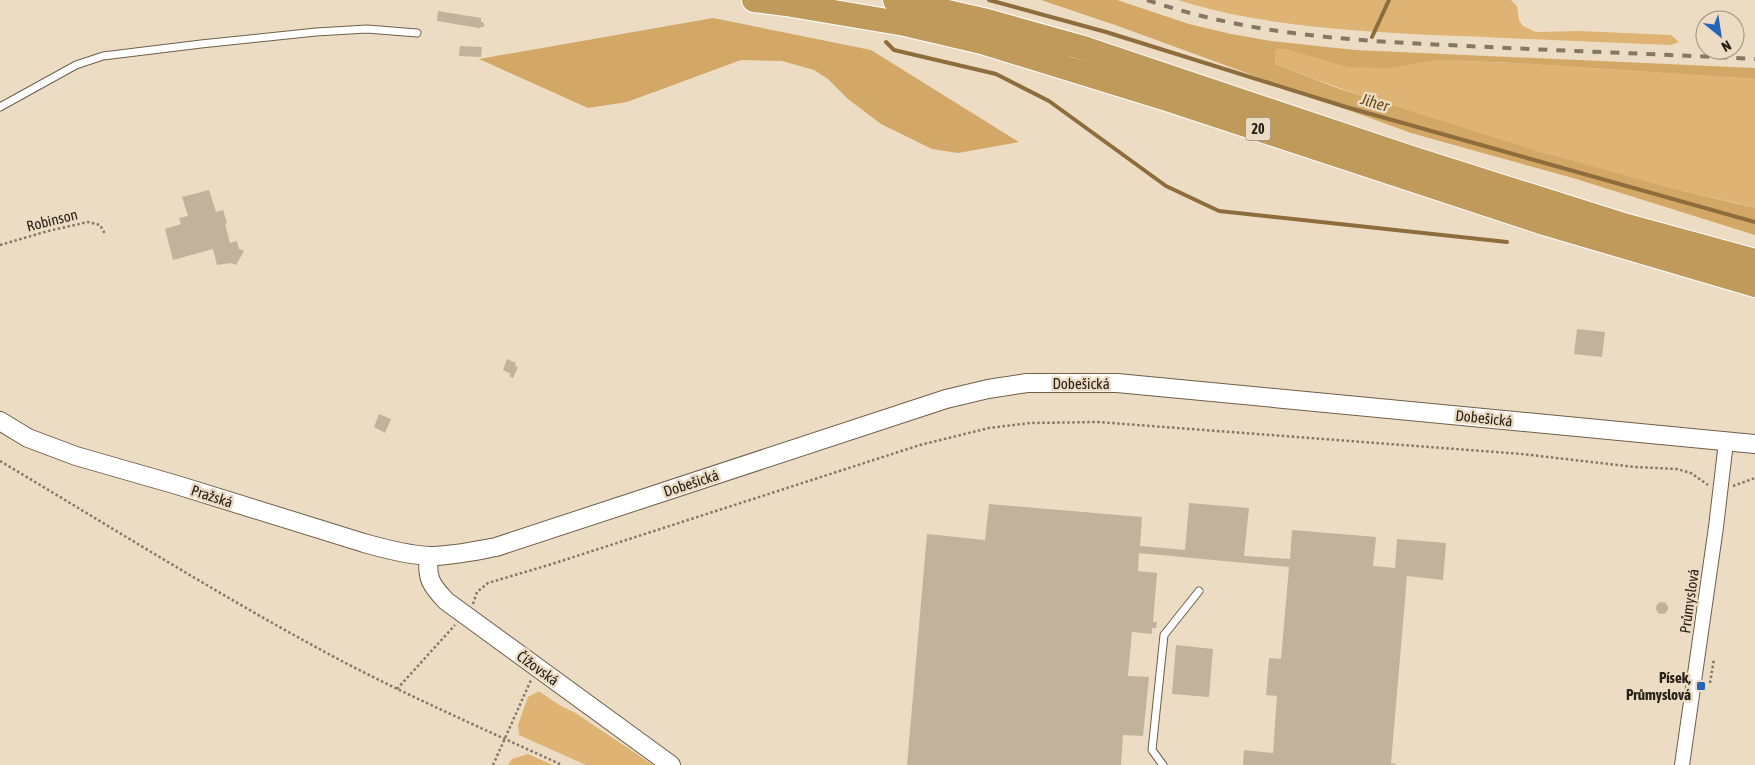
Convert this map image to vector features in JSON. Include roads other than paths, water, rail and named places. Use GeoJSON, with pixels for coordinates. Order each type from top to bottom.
{"type":"FeatureCollection","features":[{"type":"Feature","properties":{"kind":"highway","name":"20"},"geometry":{"type":"LineString","coordinates":[[754,0],[905,24],[982,42],[1167,99],[1544,223],[1755,285]]}},
{"type":"Feature","properties":{"kind":"highway","name":"20"},"geometry":{"type":"LineString","coordinates":[[895,0],[987,21],[1080,47],[1411,158],[1620,224],[1755,261]]}},
{"type":"Feature","properties":{"kind":"street","name":"Dobešická"},"geometry":{"type":"LineString","coordinates":[[429,556],[496,547],[946,399],[988,389],[1027,383],[1117,383],[1755,444]]}},
{"type":"Feature","properties":{"kind":"street","name":"Pražská"},"geometry":{"type":"LineString","coordinates":[[0,421],[28,438],[76,456],[364,543],[393,551],[429,556]]}},
{"type":"Feature","properties":{"kind":"street","name":"Průmyslová"},"geometry":{"type":"LineString","coordinates":[[1682,765],[1726,442]]}},
{"type":"Feature","properties":{"kind":"street","name":"Čížovská"},"geometry":{"type":"LineString","coordinates":[[429,556],[427,571],[433,585],[446,601],[672,765]]}},
{"type":"Feature","properties":{"kind":"lane"},"geometry":{"type":"LineString","coordinates":[[0,107],[76,64],[103,56],[316,32],[367,29],[417,33]]}},
{"type":"Feature","properties":{"kind":"lane"},"geometry":{"type":"LineString","coordinates":[[1163,765],[1152,750],[1164,635],[1199,591]]}},
{"type":"Feature","properties":{"kind":"waterway","name":"Jiher"},"geometry":{"type":"LineString","coordinates":[[989,0],[1106,32],[1346,107],[1755,222]]}},
{"type":"Feature","properties":{"kind":"waterway"},"geometry":{"type":"LineString","coordinates":[[1372,37],[1389,0]]}},
{"type":"Feature","properties":{"kind":"waterway"},"geometry":{"type":"LineString","coordinates":[[886,42],[894,50],[996,74],[1049,101],[1166,186],[1219,211],[1507,242]]}},
{"type":"Feature","properties":{"kind":"railway"},"geometry":{"type":"LineString","coordinates":[[1147,0],[1226,22],[1306,35],[1346,39],[1755,59]]}},
{"type":"Feature","properties":{"kind":"place","name":"Písek, Průmyslová"},"geometry":{"type":"Point","coordinates":[1701,686]}}]}
